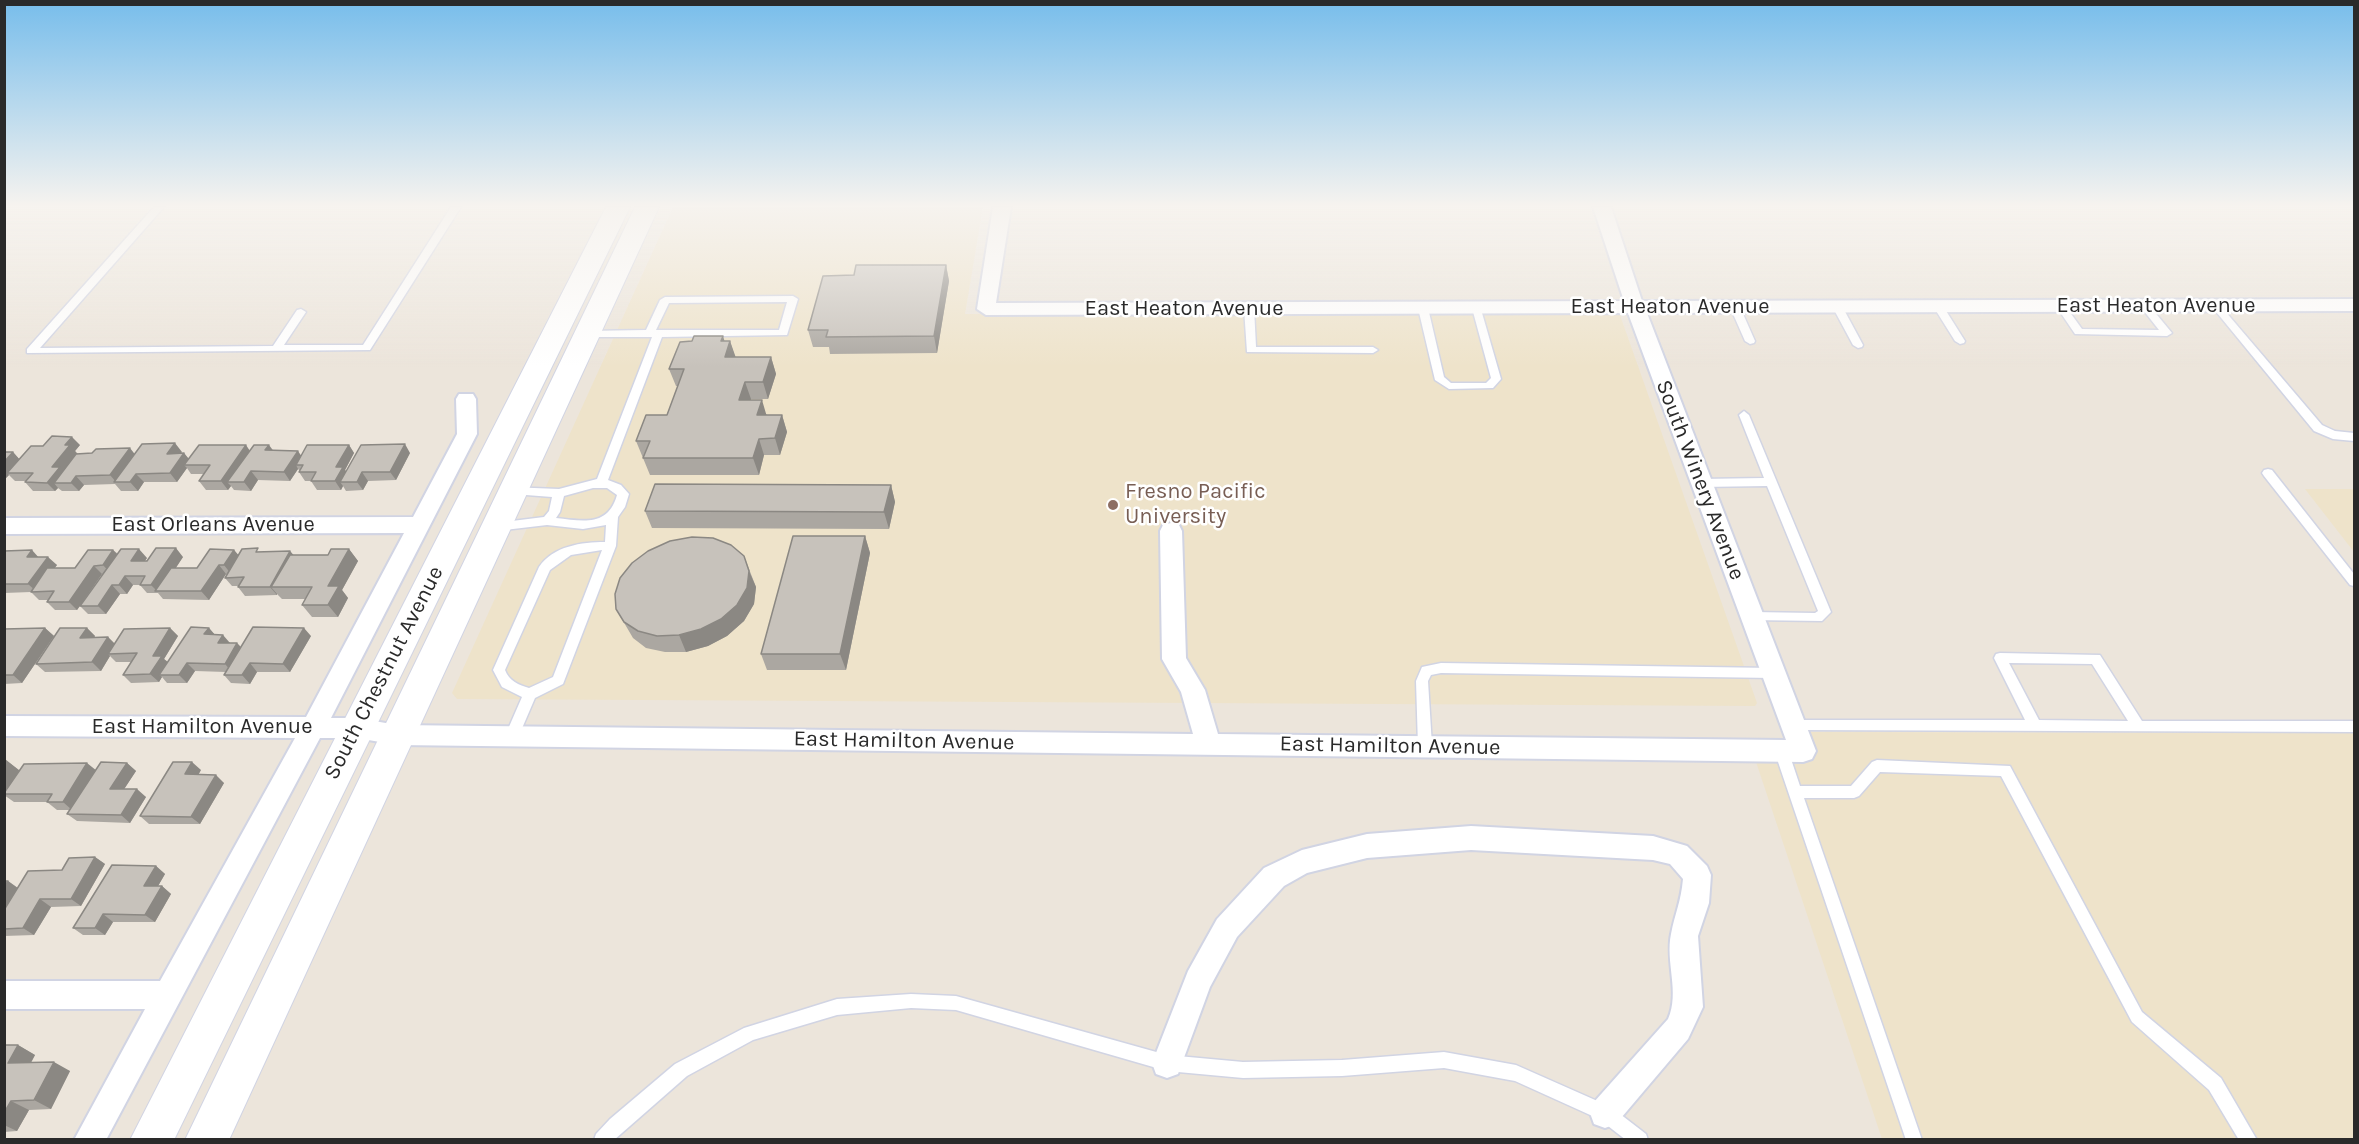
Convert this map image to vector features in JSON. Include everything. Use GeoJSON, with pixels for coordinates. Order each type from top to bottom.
{"type":"FeatureCollection","features":[{"type":"Feature","properties":{"kind":"main road","name":"South Chestnut Avenue"},"geometry":{"type":"LineString","coordinates":[[152,1140],[591,260]]}},
{"type":"Feature","properties":{"kind":"main road","name":"South Chestnut Avenue"},"geometry":{"type":"LineString","coordinates":[[206,1140],[621,260]]}},
{"type":"Feature","properties":{"kind":"street","name":"East Heaton Avenue"},"geometry":{"type":"LineString","coordinates":[[994,260],[986,309],[2355,305]]}},
{"type":"Feature","properties":{"kind":"street","name":"South Winery Avenue"},"geometry":{"type":"LineString","coordinates":[[1620,260],[1701,483],[1794,725],[1792,751]]}},
{"type":"Feature","properties":{"kind":"street"},"geometry":{"type":"LineString","coordinates":[[89,1140],[314,728],[468,434],[466,399]]}},
{"type":"Feature","properties":{"kind":"street","name":"East Orleans Avenue"},"geometry":{"type":"LineString","coordinates":[[4,526],[421,525]]}},
{"type":"Feature","properties":{"kind":"street"},"geometry":{"type":"LineString","coordinates":[[1171,531],[1174,659],[1193,690],[1209,744]]}},
{"type":"Feature","properties":{"kind":"street","name":"East Hamilton Avenue"},"geometry":{"type":"LineString","coordinates":[[4,726],[357,728],[397,735],[1792,751]]}},
{"type":"Feature","properties":{"kind":"street"},"geometry":{"type":"LineString","coordinates":[[1167,1063],[1198,981],[1227,928],[1274,877],[1302,862],[1367,846],[1471,838],[1653,848],[1678,854],[1697,875],[1695,903],[1684,936],[1688,1007],[1678,1029],[1605,1113]]}},
{"type":"Feature","properties":{"kind":"street"},"geometry":{"type":"LineString","coordinates":[[4,995],[168,995]]}},
{"type":"Feature","properties":{"kind":"lane"},"geometry":{"type":"LineString","coordinates":[[112,260],[31,351],[366,348],[422,260]]}},
{"type":"Feature","properties":{"kind":"lane"},"geometry":{"type":"LineString","coordinates":[[586,334],[653,334],[783,333],[793,299],[665,300],[653,334],[602,482]]}},
{"type":"Feature","properties":{"kind":"lane"},"geometry":{"type":"LineString","coordinates":[[1837,306],[1858,345]]}},
{"type":"Feature","properties":{"kind":"lane"},"geometry":{"type":"LineString","coordinates":[[1938,306],[1960,340]]}},
{"type":"Feature","properties":{"kind":"lane"},"geometry":{"type":"LineString","coordinates":[[2061,306],[2079,332],[2167,333],[2145,306]]}},
{"type":"Feature","properties":{"kind":"lane"},"geometry":{"type":"LineString","coordinates":[[2216,306],[2318,428],[2333,435],[2355,437]]}},
{"type":"Feature","properties":{"kind":"lane"},"geometry":{"type":"LineString","coordinates":[[1735,307],[1750,341]]}},
{"type":"Feature","properties":{"kind":"lane"},"geometry":{"type":"LineString","coordinates":[[1249,308],[1251,350],[1373,350]]}},
{"type":"Feature","properties":{"kind":"lane"},"geometry":{"type":"LineString","coordinates":[[1423,308],[1439,378],[1449,386],[1489,386],[1496,379],[1477,308]]}},
{"type":"Feature","properties":{"kind":"lane"},"geometry":{"type":"LineString","coordinates":[[276,349],[301,312]]}},
{"type":"Feature","properties":{"kind":"lane"},"geometry":{"type":"LineString","coordinates":[[1744,415],[1825,612],[1818,618],[1752,617]]}},
{"type":"Feature","properties":{"kind":"lane"},"geometry":{"type":"LineString","coordinates":[[2268,473],[2355,582]]}},
{"type":"Feature","properties":{"kind":"lane"},"geometry":{"type":"LineString","coordinates":[[512,736],[530,694],[558,680],[610,546],[613,518],[621,508],[623,494],[617,486],[602,482],[559,493],[513,490]]}},
{"type":"Feature","properties":{"kind":"lane"},"geometry":{"type":"LineString","coordinates":[[1701,483],[1771,482]]}},
{"type":"Feature","properties":{"kind":"lane"},"geometry":{"type":"LineString","coordinates":[[547,521],[554,512],[559,493]]}},
{"type":"Feature","properties":{"kind":"lane"},"geometry":{"type":"LineString","coordinates":[[495,527],[547,521],[601,522],[613,518]]}},
{"type":"Feature","properties":{"kind":"lane"},"geometry":{"type":"LineString","coordinates":[[530,694],[510,687],[501,679],[499,670],[545,567],[553,558],[565,552],[610,546]]}},
{"type":"Feature","properties":{"kind":"lane"},"geometry":{"type":"LineString","coordinates":[[2035,726],[2000,658],[2096,659],[2138,726]]}},
{"type":"Feature","properties":{"kind":"lane"},"geometry":{"type":"LineString","coordinates":[[1425,746],[1422,681],[1427,671],[1441,668],[1773,673]]}},
{"type":"Feature","properties":{"kind":"lane"},"geometry":{"type":"LineString","coordinates":[[1794,725],[2355,727]]}},
{"type":"Feature","properties":{"kind":"lane"},"geometry":{"type":"LineString","coordinates":[[1792,751],[1795,792],[1914,1140]]}},
{"type":"Feature","properties":{"kind":"lane"},"geometry":{"type":"LineString","coordinates":[[1795,792],[1854,792],[1877,766],[2005,770],[2137,1017],[2215,1084],[2248,1140]]}},
{"type":"Feature","properties":{"kind":"lane"},"geometry":{"type":"LineString","coordinates":[[602,1140],[616,1125],[681,1070],[750,1034],[837,1007],[911,1001],[956,1004],[1167,1063],[1243,1070],[1342,1068],[1444,1060],[1516,1073],[1605,1113],[1640,1140]]}},
{"type":"Feature","properties":{"kind":"shaded area","name":"Fresno Pacific University"},"geometry":{"type":"Polygon","coordinates":[[[649,260],[974,260],[965,314],[1620,315],[1757,703],[1755,706],[457,699],[452,693],[649,260]]]}},
{"type":"Feature","properties":{"kind":"shaded area"},"geometry":{"type":"Polygon","coordinates":[[[2305,489],[2354,489],[2354,552],[2305,489]]]}},
{"type":"Feature","properties":{"kind":"shaded area"},"geometry":{"type":"Polygon","coordinates":[[[1799,732],[2354,733],[2354,1139],[1882,1139],[1755,759],[1799,732]]]}},
{"type":"Feature","properties":{"kind":"building"},"geometry":{"type":"Polygon","coordinates":[[[856,265],[946,265],[934,336],[826,337],[828,330],[808,330],[823,276],[854,275],[856,265]]]}},
{"type":"Feature","properties":{"kind":"building"},"geometry":{"type":"Polygon","coordinates":[[[694,336],[723,336],[721,341],[730,341],[725,357],[771,357],[763,382],[745,382],[739,400],[762,400],[757,415],[782,415],[775,438],[759,439],[753,458],[643,458],[650,441],[636,441],[646,415],[667,415],[684,369],[669,369],[680,342],[692,341],[694,336]]]}},
{"type":"Feature","properties":{"kind":"building"},"geometry":{"type":"Polygon","coordinates":[[[52,436],[72,437],[65,445],[70,445],[52,467],[60,467],[47,483],[25,482],[33,473],[7,473],[31,446],[43,446],[52,436]]]}},
{"type":"Feature","properties":{"kind":"building"},"geometry":{"type":"Polygon","coordinates":[[[175,443],[167,454],[184,453],[170,473],[136,474],[130,482],[114,482],[142,444],[175,443]]]}},
{"type":"Feature","properties":{"kind":"building"},"geometry":{"type":"Polygon","coordinates":[[[405,444],[390,472],[362,472],[357,482],[340,482],[361,445],[405,444]]]}},
{"type":"Feature","properties":{"kind":"building"},"geometry":{"type":"Polygon","coordinates":[[[199,445],[246,445],[221,481],[199,481],[210,465],[184,465],[199,445]]]}},
{"type":"Feature","properties":{"kind":"building"},"geometry":{"type":"Polygon","coordinates":[[[254,445],[269,445],[265,450],[298,451],[284,472],[251,471],[244,482],[227,482],[254,445]]]}},
{"type":"Feature","properties":{"kind":"building"},"geometry":{"type":"Polygon","coordinates":[[[307,445],[349,445],[336,467],[343,467],[335,481],[311,481],[316,472],[299,472],[303,465],[296,465],[307,445]]]}},
{"type":"Feature","properties":{"kind":"building"},"geometry":{"type":"Polygon","coordinates":[[[130,448],[110,475],[76,476],[71,483],[54,483],[76,454],[92,453],[96,449],[130,448]]]}},
{"type":"Feature","properties":{"kind":"building"},"geometry":{"type":"Polygon","coordinates":[[[4,452],[13,452],[4,462],[4,452]]]}},
{"type":"Feature","properties":{"kind":"building"},"geometry":{"type":"Polygon","coordinates":[[[655,484],[891,485],[884,512],[645,511],[655,484]]]}},
{"type":"Feature","properties":{"kind":"building"},"geometry":{"type":"Polygon","coordinates":[[[793,536],[865,536],[840,654],[761,654],[793,536]]]}},
{"type":"Feature","properties":{"kind":"building"},"geometry":{"type":"Polygon","coordinates":[[[692,537],[713,538],[731,545],[744,556],[749,571],[747,588],[737,605],[721,619],[701,629],[679,635],[657,636],[638,631],[624,622],[616,609],[615,594],[620,578],[632,563],[648,551],[670,541],[692,537]]]}},
{"type":"Feature","properties":{"kind":"building"},"geometry":{"type":"Polygon","coordinates":[[[156,548],[176,548],[151,585],[140,585],[145,576],[125,576],[119,585],[112,585],[98,606],[80,606],[121,549],[139,549],[131,561],[147,561],[156,548]]]}},
{"type":"Feature","properties":{"kind":"building"},"geometry":{"type":"Polygon","coordinates":[[[258,548],[256,552],[290,551],[270,587],[238,587],[244,577],[225,578],[242,549],[258,548]]]}},
{"type":"Feature","properties":{"kind":"building"},"geometry":{"type":"Polygon","coordinates":[[[210,549],[234,550],[224,565],[219,565],[201,591],[155,591],[171,568],[197,568],[210,549]]]}},
{"type":"Feature","properties":{"kind":"building"},"geometry":{"type":"Polygon","coordinates":[[[331,549],[349,549],[328,586],[339,586],[328,605],[302,605],[312,587],[271,587],[290,555],[328,555],[331,549]]]}},
{"type":"Feature","properties":{"kind":"building"},"geometry":{"type":"Polygon","coordinates":[[[32,550],[27,557],[48,557],[28,584],[4,584],[4,551],[32,550]]]}},
{"type":"Feature","properties":{"kind":"building"},"geometry":{"type":"Polygon","coordinates":[[[88,550],[113,550],[103,565],[94,566],[69,602],[47,602],[54,591],[31,592],[47,568],[75,568],[88,550]]]}},
{"type":"Feature","properties":{"kind":"building"},"geometry":{"type":"Polygon","coordinates":[[[191,627],[209,628],[204,634],[223,635],[218,643],[237,643],[225,664],[187,663],[179,675],[159,675],[191,627]]]}},
{"type":"Feature","properties":{"kind":"building"},"geometry":{"type":"Polygon","coordinates":[[[253,627],[304,628],[283,664],[250,663],[242,675],[224,675],[253,627]]]}},
{"type":"Feature","properties":{"kind":"building"},"geometry":{"type":"Polygon","coordinates":[[[45,628],[13,675],[4,675],[4,629],[45,628]]]}},
{"type":"Feature","properties":{"kind":"building"},"geometry":{"type":"Polygon","coordinates":[[[60,628],[87,628],[80,638],[108,637],[92,662],[36,664],[60,628]]]}},
{"type":"Feature","properties":{"kind":"building"},"geometry":{"type":"Polygon","coordinates":[[[170,628],[153,656],[162,656],[150,674],[123,675],[137,653],[108,654],[124,629],[170,628]]]}},
{"type":"Feature","properties":{"kind":"building"},"geometry":{"type":"Polygon","coordinates":[[[101,762],[127,763],[110,789],[137,789],[121,815],[67,814],[101,762]]]}},
{"type":"Feature","properties":{"kind":"building"},"geometry":{"type":"Polygon","coordinates":[[[173,762],[192,762],[185,774],[216,775],[191,817],[140,816],[173,762]]]}},
{"type":"Feature","properties":{"kind":"building"},"geometry":{"type":"Polygon","coordinates":[[[87,763],[63,802],[47,802],[52,794],[4,794],[24,764],[87,763]]]}},
{"type":"Feature","properties":{"kind":"building"},"geometry":{"type":"Polygon","coordinates":[[[95,857],[71,899],[40,899],[23,928],[4,929],[4,910],[28,871],[62,870],[69,858],[95,857]]]}},
{"type":"Feature","properties":{"kind":"building"},"geometry":{"type":"Polygon","coordinates":[[[112,865],[156,866],[144,886],[162,886],[145,915],[103,914],[95,928],[73,928],[112,865]]]}},
{"type":"Feature","properties":{"kind":"building"},"geometry":{"type":"Polygon","coordinates":[[[4,1045],[18,1045],[8,1063],[54,1062],[34,1100],[11,1101],[4,1113],[4,1045]]]}},
{"type":"Feature","properties":{"kind":"place","name":"Fresno Pacific University"},"geometry":{"type":"Point","coordinates":[1113,505]}}]}
